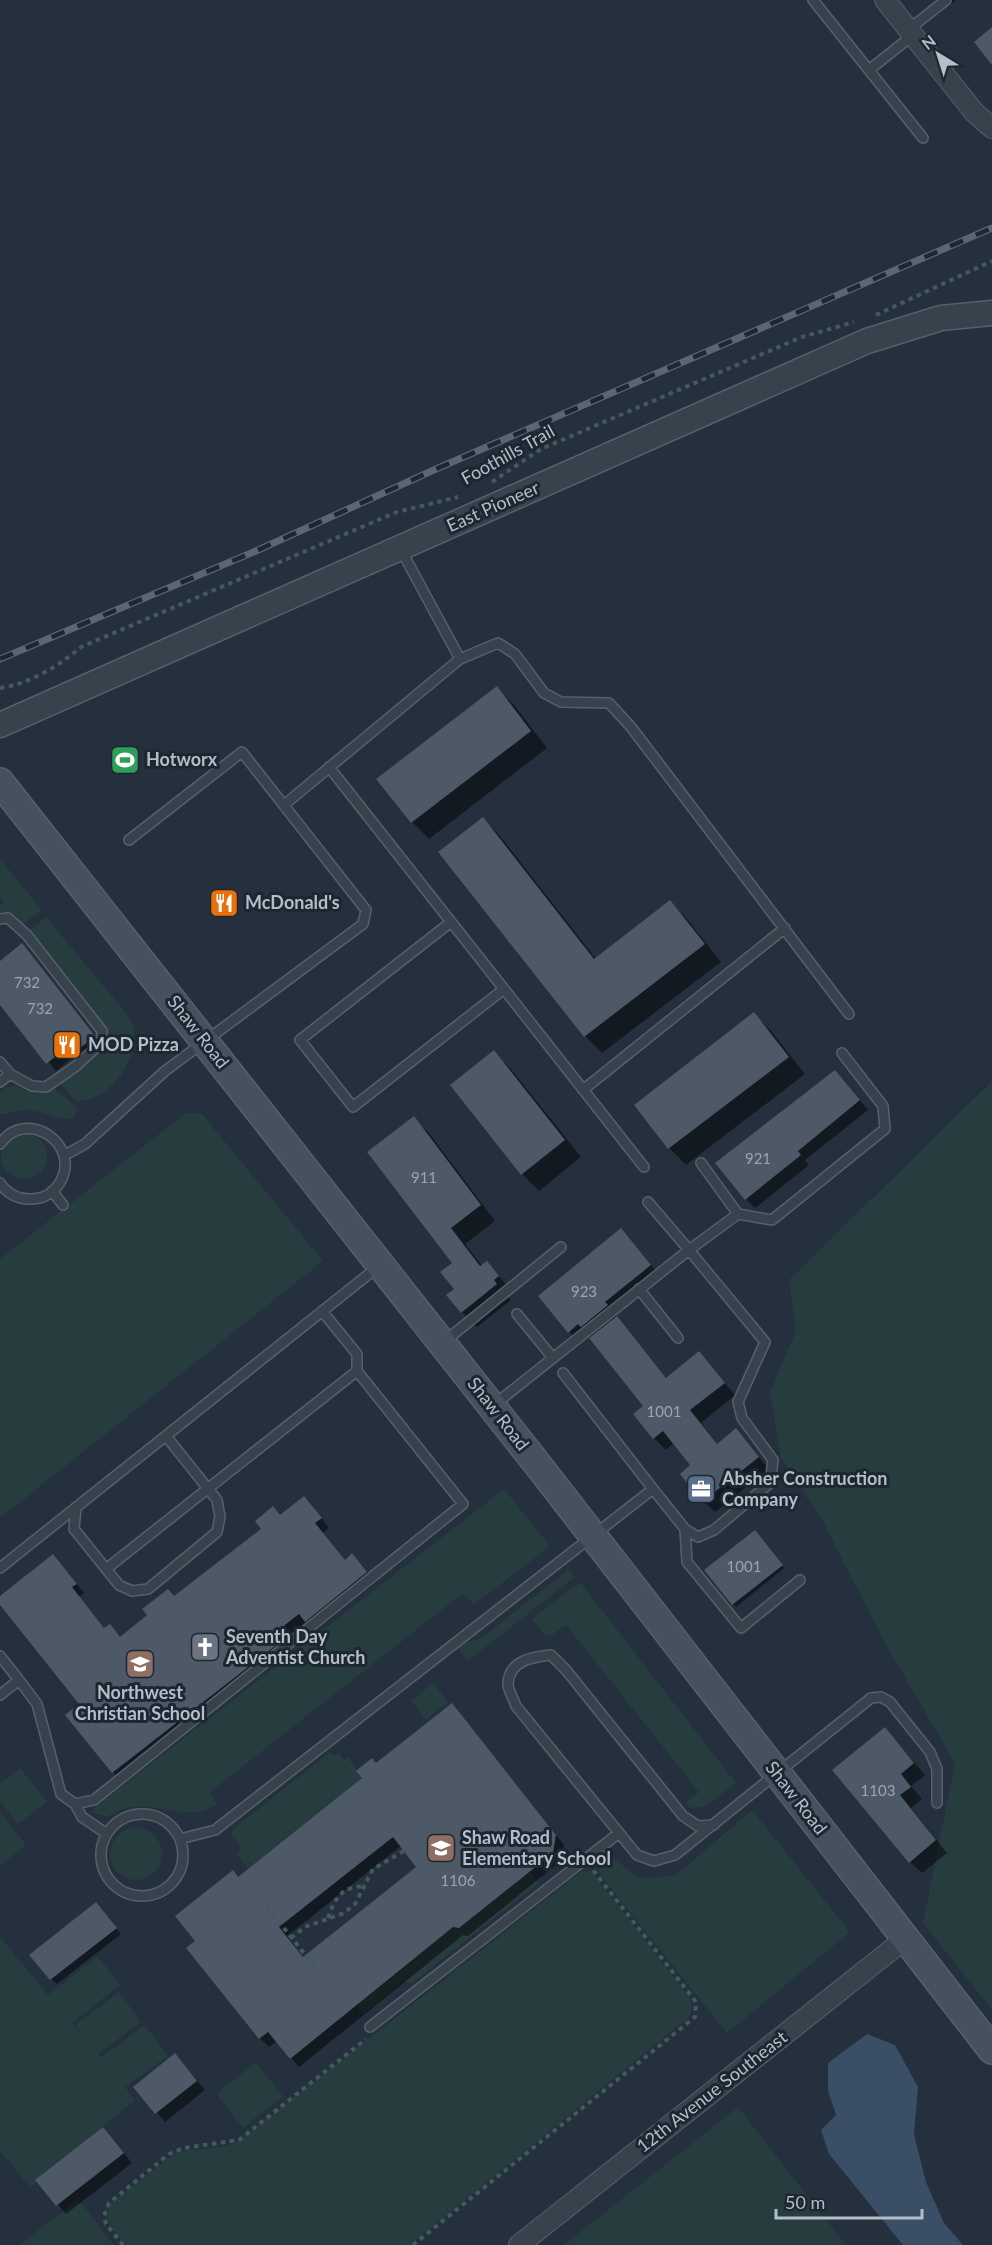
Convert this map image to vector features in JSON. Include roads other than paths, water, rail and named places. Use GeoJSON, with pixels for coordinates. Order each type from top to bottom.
{"type":"FeatureCollection","features":[{"type":"Feature","properties":{"kind":"main road","name":"Shaw Road"},"geometry":{"type":"LineString","coordinates":[[0,782],[443,1343],[992,2050]]}},
{"type":"Feature","properties":{"kind":"street"},"geometry":{"type":"LineString","coordinates":[[885,0],[974,112],[992,128]]}},
{"type":"Feature","properties":{"kind":"street","name":"East Pioneer"},"geometry":{"type":"LineString","coordinates":[[0,725],[867,341],[941,318],[992,314]]}},
{"type":"Feature","properties":{"kind":"street","name":"12th Avenue Southeast"},"geometry":{"type":"LineString","coordinates":[[519,2245],[905,1939]]}},
{"type":"Feature","properties":{"kind":"lane"},"geometry":{"type":"LineString","coordinates":[[813,0],[923,138]]}},
{"type":"Feature","properties":{"kind":"lane"},"geometry":{"type":"LineString","coordinates":[[869,70],[910,33],[933,4],[946,0]]}},
{"type":"Feature","properties":{"kind":"lane"},"geometry":{"type":"LineString","coordinates":[[400,548],[460,659]]}},
{"type":"Feature","properties":{"kind":"lane"},"geometry":{"type":"LineString","coordinates":[[284,805],[460,659],[498,643],[514,654],[544,693],[561,702],[609,703],[631,727],[849,1014]]}},
{"type":"Feature","properties":{"kind":"lane"},"geometry":{"type":"LineString","coordinates":[[65,1155],[85,1144],[165,1071],[363,924],[366,910],[242,752],[129,840]]}},
{"type":"Feature","properties":{"kind":"lane"},"geometry":{"type":"LineString","coordinates":[[330,767],[644,1167]]}},
{"type":"Feature","properties":{"kind":"lane"},"geometry":{"type":"LineString","coordinates":[[0,919],[8,918],[27,935],[102,1031],[100,1043],[76,1066],[46,1087],[32,1086],[10,1074],[0,1062]]}},
{"type":"Feature","properties":{"kind":"lane"},"geometry":{"type":"LineString","coordinates":[[451,922],[300,1040],[353,1107],[504,989]]}},
{"type":"Feature","properties":{"kind":"lane"},"geometry":{"type":"LineString","coordinates":[[583,1090],[785,928]]}},
{"type":"Feature","properties":{"kind":"lane"},"geometry":{"type":"LineString","coordinates":[[701,1163],[738,1214],[766,1221],[772,1220],[885,1129],[883,1106],[842,1053]]}},
{"type":"Feature","properties":{"kind":"lane"},"geometry":{"type":"LineString","coordinates":[[0,1082],[10,1074]]}},
{"type":"Feature","properties":{"kind":"lane"},"geometry":{"type":"LineString","coordinates":[[0,1183],[12,1195],[24,1199],[36,1199],[52,1191],[63,1178],[65,1155],[53,1136],[43,1130],[21,1129],[1,1142]]}},
{"type":"Feature","properties":{"kind":"lane"},"geometry":{"type":"LineString","coordinates":[[52,1191],[63,1205]]}},
{"type":"Feature","properties":{"kind":"lane"},"geometry":{"type":"LineString","coordinates":[[563,1373],[686,1530],[698,1536],[714,1530],[770,1484],[774,1460],[742,1418],[738,1402],[765,1342],[648,1202]]}},
{"type":"Feature","properties":{"kind":"lane"},"geometry":{"type":"LineString","coordinates":[[492,1406],[688,1250],[738,1214]]}},
{"type":"Feature","properties":{"kind":"lane"},"geometry":{"type":"LineString","coordinates":[[443,1343],[561,1247]]}},
{"type":"Feature","properties":{"kind":"lane"},"geometry":{"type":"LineString","coordinates":[[0,1568],[381,1264]]}},
{"type":"Feature","properties":{"kind":"lane"},"geometry":{"type":"LineString","coordinates":[[639,1289],[678,1338]]}},
{"type":"Feature","properties":{"kind":"lane"},"geometry":{"type":"LineString","coordinates":[[75,1804],[94,1800],[463,1504],[357,1371],[357,1354],[322,1311]]}},
{"type":"Feature","properties":{"kind":"lane"},"geometry":{"type":"LineString","coordinates":[[517,1314],[553,1358]]}},
{"type":"Feature","properties":{"kind":"lane"},"geometry":{"type":"LineString","coordinates":[[106,1569],[357,1371]]}},
{"type":"Feature","properties":{"kind":"lane"},"geometry":{"type":"LineString","coordinates":[[76,1507],[74,1529],[119,1585],[132,1591],[148,1589],[217,1532],[220,1517],[217,1500],[166,1436]]}},
{"type":"Feature","properties":{"kind":"lane"},"geometry":{"type":"LineString","coordinates":[[180,1839],[215,1830],[653,1489]]}},
{"type":"Feature","properties":{"kind":"lane"},"geometry":{"type":"LineString","coordinates":[[686,1530],[687,1562],[741,1628],[800,1580]]}},
{"type":"Feature","properties":{"kind":"lane"},"geometry":{"type":"LineString","coordinates":[[714,1825],[698,1826],[683,1816],[566,1670],[551,1655],[529,1657],[512,1670],[508,1685],[516,1706],[637,1855],[654,1862],[675,1855],[714,1825],[871,1698],[881,1697],[890,1702],[930,1752],[938,1769],[937,1803]]}},
{"type":"Feature","properties":{"kind":"lane"},"geometry":{"type":"LineString","coordinates":[[0,1656],[37,1704],[62,1794],[75,1804],[81,1817],[107,1834]]}},
{"type":"Feature","properties":{"kind":"lane"},"geometry":{"type":"LineString","coordinates":[[0,1695],[19,1680]]}},
{"type":"Feature","properties":{"kind":"lane"},"geometry":{"type":"LineString","coordinates":[[133,1815],[147,1815],[161,1819],[172,1827],[180,1839],[183,1853],[181,1867],[175,1880],[165,1890],[139,1897],[115,1887],[107,1877],[102,1865],[101,1853],[107,1834],[120,1820],[133,1815]]}},
{"type":"Feature","properties":{"kind":"lane"},"geometry":{"type":"LineString","coordinates":[[372,2030],[619,1833]]}},
{"type":"Feature","properties":{"kind":"water"},"geometry":{"type":"Polygon","coordinates":[[[867,2034],[895,2045],[918,2087],[914,2134],[926,2182],[944,2223],[963,2245],[903,2245],[829,2154],[821,2130],[836,2115],[828,2091],[828,2063],[867,2034]]]}},
{"type":"Feature","properties":{"kind":"railway"},"geometry":{"type":"LineString","coordinates":[[0,659],[256,551],[436,469],[992,228]]}},
{"type":"Feature","properties":{"kind":"place","name":"Hotworx"},"geometry":{"type":"Point","coordinates":[125,760]}},
{"type":"Feature","properties":{"kind":"place","name":"McDonald's"},"geometry":{"type":"Point","coordinates":[224,903]}},
{"type":"Feature","properties":{"kind":"place","name":"MOD Pizza"},"geometry":{"type":"Point","coordinates":[67,1045]}},
{"type":"Feature","properties":{"kind":"place","name":"Absher Construction Company"},"geometry":{"type":"Point","coordinates":[701,1489]}},
{"type":"Feature","properties":{"kind":"place","name":"Seventh Day Adventist Church"},"geometry":{"type":"Point","coordinates":[205,1647]}},
{"type":"Feature","properties":{"kind":"place","name":"Northwest Christian School"},"geometry":{"type":"Point","coordinates":[140,1664]}},
{"type":"Feature","properties":{"kind":"place","name":"Shaw Road Elementary School"},"geometry":{"type":"Point","coordinates":[441,1848]}}]}
